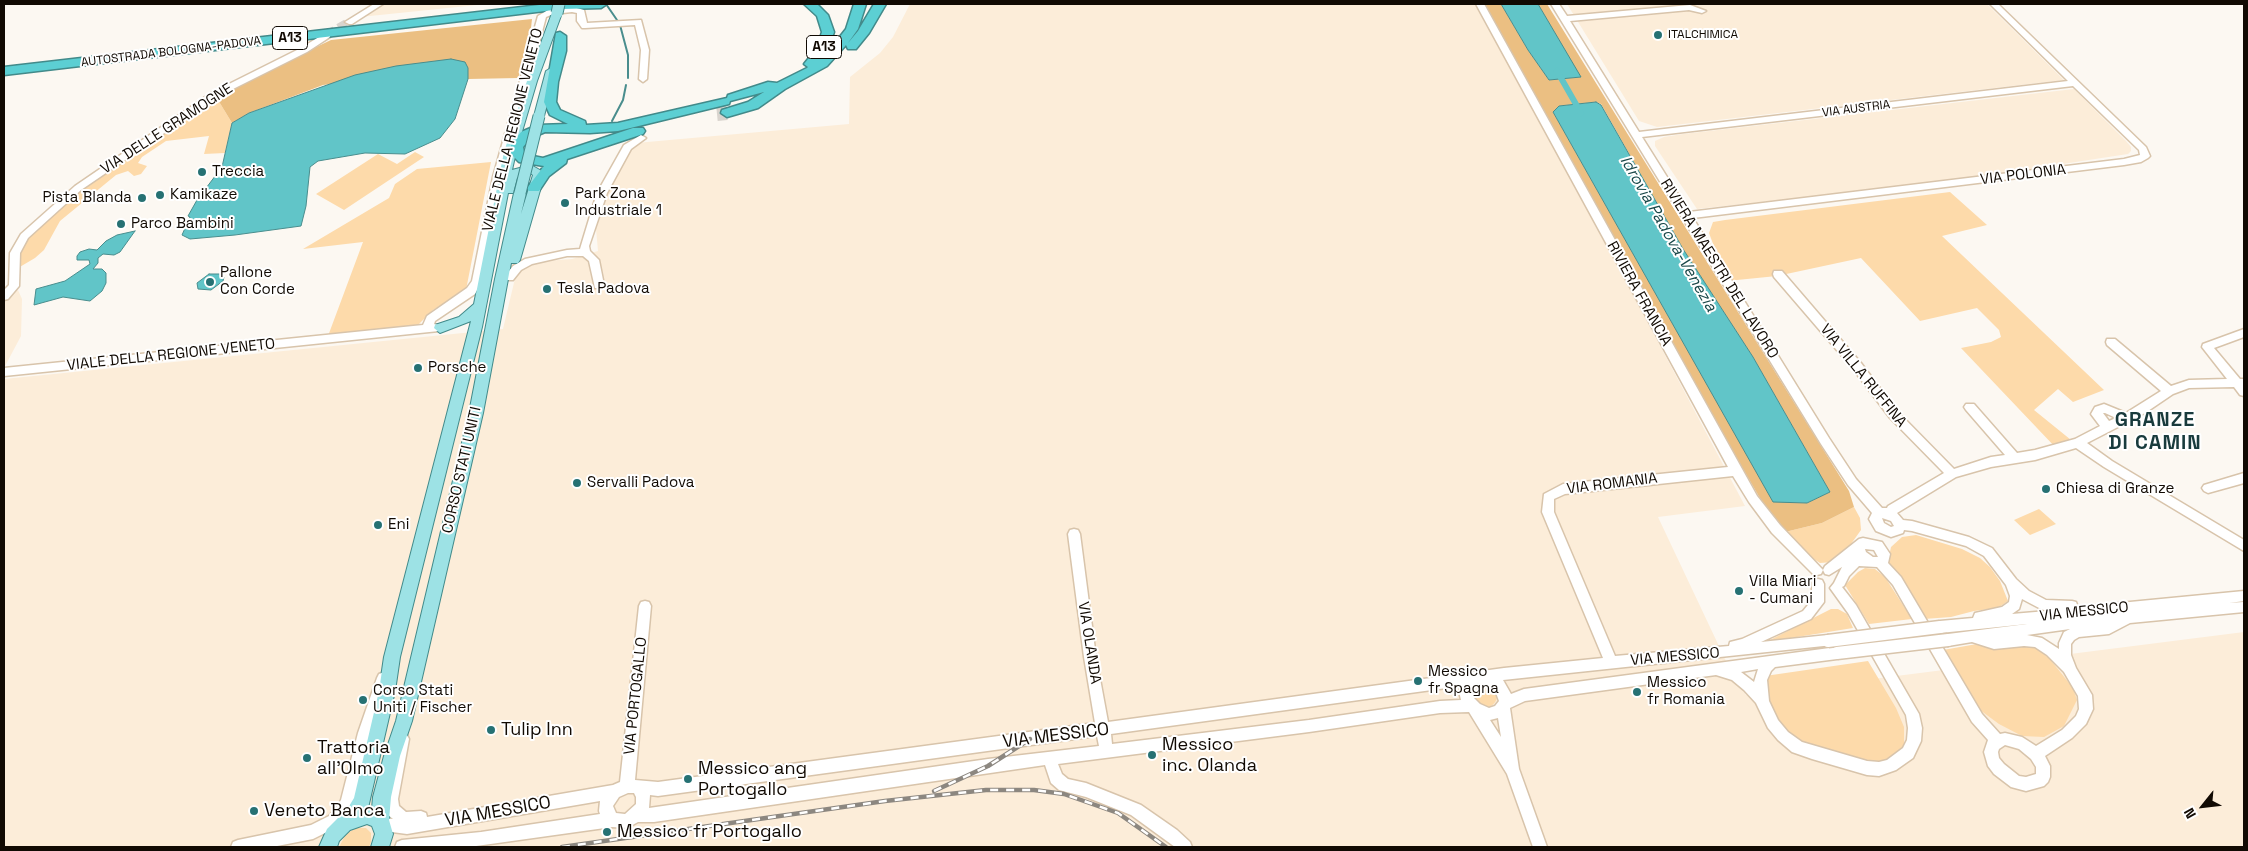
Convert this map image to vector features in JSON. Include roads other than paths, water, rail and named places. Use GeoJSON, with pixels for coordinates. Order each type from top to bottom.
{"type":"FeatureCollection","features":[{"type":"Feature","properties":{"kind":"highway","name":"AUTOSTRADA BOLOGNA-PADOVA"},"geometry":{"type":"LineString","coordinates":[[4,65],[532,4]]}},
{"type":"Feature","properties":{"kind":"highway","name":"AUTOSTRADA BOLOGNA-PADOVA"},"geometry":{"type":"LineString","coordinates":[[4,71],[576,4]]}},
{"type":"Feature","properties":{"kind":"highway","name":"A13"},"geometry":{"type":"LineString","coordinates":[[499,13],[601,4]]}},
{"type":"Feature","properties":{"kind":"highway","name":"A13"},"geometry":{"type":"LineString","coordinates":[[782,83],[813,61],[827,40],[827,24],[820,12],[810,4]]}},
{"type":"Feature","properties":{"kind":"highway"},"geometry":{"type":"LineString","coordinates":[[725,107],[660,124],[549,161],[539,162],[521,157],[518,147],[530,133],[548,127],[601,128],[725,107],[753,105],[782,83],[818,66],[847,38],[857,19],[860,4]]}},
{"type":"Feature","properties":{"kind":"highway"},"geometry":{"type":"LineString","coordinates":[[782,83],[818,70],[842,54],[863,33],[880,4]]}},
{"type":"Feature","properties":{"kind":"highway"},"geometry":{"type":"LineString","coordinates":[[560,36],[560,51],[549,96],[556,112],[567,120],[584,125],[604,126],[644,121]]}},
{"type":"Feature","properties":{"kind":"highway"},"geometry":{"type":"LineString","coordinates":[[534,188],[550,168],[566,157],[588,148]]}},
{"type":"Feature","properties":{"kind":"main road"},"geometry":{"type":"LineString","coordinates":[[539,116],[560,36],[561,11]]}},
{"type":"Feature","properties":{"kind":"main road"},"geometry":{"type":"LineString","coordinates":[[516,130],[532,81],[561,11]]}},
{"type":"Feature","properties":{"kind":"main road"},"geometry":{"type":"LineString","coordinates":[[504,210],[508,182],[518,147],[561,11]]}},
{"type":"Feature","properties":{"kind":"main road","name":"CORSO STATI UNITI"},"geometry":{"type":"LineString","coordinates":[[380,847],[384,834],[381,823],[382,797],[392,756],[404,721],[487,356],[501,279],[520,193],[539,116]]}},
{"type":"Feature","properties":{"kind":"main road","name":"CORSO STATI UNITI"},"geometry":{"type":"LineString","coordinates":[[328,847],[362,801],[387,691],[392,657],[472,345],[504,179],[516,130]]}},
{"type":"Feature","properties":{"kind":"main road"},"geometry":{"type":"LineString","coordinates":[[476,327],[512,179],[517,172],[528,169],[537,171],[539,176],[487,356]]}},
{"type":"Feature","properties":{"kind":"main road"},"geometry":{"type":"LineString","coordinates":[[433,329],[464,320],[479,307]]}},
{"type":"Feature","properties":{"kind":"main road"},"geometry":{"type":"LineString","coordinates":[[433,329],[455,329],[462,333],[472,345]]}},
{"type":"Feature","properties":{"kind":"main road"},"geometry":{"type":"LineString","coordinates":[[341,827],[362,817],[372,817],[381,823]]}},
{"type":"Feature","properties":{"kind":"street"},"geometry":{"type":"LineString","coordinates":[[349,22],[378,4]]}},
{"type":"Feature","properties":{"kind":"street","name":"RIVIERA FRANCIA"},"geometry":{"type":"LineString","coordinates":[[1480,4],[1753,499],[1776,529],[1823,570],[1838,577],[1838,585]]}},
{"type":"Feature","properties":{"kind":"street","name":"RIVIERA MAESTRI DEL LAVORO"},"geometry":{"type":"LineString","coordinates":[[1554,4],[1637,135],[1824,441],[1852,482],[1882,517],[1898,528]]}},
{"type":"Feature","properties":{"kind":"street","name":"VIA POLONIA"},"geometry":{"type":"LineString","coordinates":[[1686,216],[2138,160],[2145,156],[2143,149],[1994,4]]}},
{"type":"Feature","properties":{"kind":"street"},"geometry":{"type":"LineString","coordinates":[[1565,20],[1690,7],[1702,11]]}},
{"type":"Feature","properties":{"kind":"street","name":"VIALE DELLA REGIONE VENETO"},"geometry":{"type":"LineString","coordinates":[[4,372],[433,329],[431,320],[442,310],[471,291],[477,281],[500,169],[542,16],[552,12],[573,10],[581,12],[581,21],[585,26],[638,22],[645,50],[643,79]]}},
{"type":"Feature","properties":{"kind":"street","name":"VIA DELLE GRAMOGNE"},"geometry":{"type":"LineString","coordinates":[[4,296],[14,286],[15,253],[24,236],[66,198],[98,173],[214,95],[297,54],[327,35]]}},
{"type":"Feature","properties":{"kind":"street","name":"VIA AUSTRIA"},"geometry":{"type":"LineString","coordinates":[[1637,135],[2075,83]]}},
{"type":"Feature","properties":{"kind":"street"},"geometry":{"type":"LineString","coordinates":[[519,242],[524,253],[552,256],[583,255],[590,245],[590,232],[602,193],[627,147],[642,138]]}},
{"type":"Feature","properties":{"kind":"street"},"geometry":{"type":"LineString","coordinates":[[509,277],[523,263],[552,256]]}},
{"type":"Feature","properties":{"kind":"street","name":"VIA VILLA RUFFINA"},"geometry":{"type":"LineString","coordinates":[[1778,274],[1858,366],[1894,415],[1952,474]]}},
{"type":"Feature","properties":{"kind":"street"},"geometry":{"type":"LineString","coordinates":[[2244,333],[2207,347],[2239,383],[2244,392]]}},
{"type":"Feature","properties":{"kind":"street"},"geometry":{"type":"LineString","coordinates":[[2111,342],[2169,391]]}},
{"type":"Feature","properties":{"kind":"street"},"geometry":{"type":"LineString","coordinates":[[1879,559],[1862,556],[1861,545],[1882,517],[1892,509],[1952,474],[1991,462],[2035,455],[2078,443],[2109,428],[2169,391],[2189,384],[2239,383]]}},
{"type":"Feature","properties":{"kind":"street"},"geometry":{"type":"LineString","coordinates":[[1970,407],[2014,458]]}},
{"type":"Feature","properties":{"kind":"street"},"geometry":{"type":"LineString","coordinates":[[2109,428],[2099,418],[2097,414],[2099,410],[2108,409],[2126,418]]}},
{"type":"Feature","properties":{"kind":"street"},"geometry":{"type":"LineString","coordinates":[[2078,443],[2108,464],[2244,546]]}},
{"type":"Feature","properties":{"kind":"street","name":"VIA ROMANIA"},"geometry":{"type":"LineString","coordinates":[[1611,662],[1548,512],[1548,497],[1563,489],[1736,471]]}},
{"type":"Feature","properties":{"kind":"street"},"geometry":{"type":"LineString","coordinates":[[2208,488],[2244,478]]}},
{"type":"Feature","properties":{"kind":"street"},"geometry":{"type":"LineString","coordinates":[[1882,517],[1885,531],[1912,526],[1969,542],[1988,552],[2012,583],[2025,594],[2045,605],[2059,607],[2079,606],[2103,610]]}},
{"type":"Feature","properties":{"kind":"street"},"geometry":{"type":"LineString","coordinates":[[1879,559],[1881,548],[1887,538],[1898,528]]}},
{"type":"Feature","properties":{"kind":"street","name":"VIA OLANDA"},"geometry":{"type":"LineString","coordinates":[[1074,534],[1090,657],[1107,752]]}},
{"type":"Feature","properties":{"kind":"street"},"geometry":{"type":"LineString","coordinates":[[1700,653],[1744,644],[1807,615],[1818,602],[1818,584],[1814,574],[1861,545],[1868,543],[1878,546],[1879,559],[1897,581],[1977,718],[1998,741]]}},
{"type":"Feature","properties":{"kind":"street"},"geometry":{"type":"LineString","coordinates":[[1818,584],[1827,589],[1838,585],[1844,573],[1852,564],[1858,561],[1879,559]]}},
{"type":"Feature","properties":{"kind":"street"},"geometry":{"type":"LineString","coordinates":[[1943,626],[1959,620],[2005,612],[2014,605],[2016,596],[2012,583]]}},
{"type":"Feature","properties":{"kind":"street","name":"VIA MESSICO"},"geometry":{"type":"LineString","coordinates":[[1712,670],[1735,674],[1749,686],[1762,701],[1773,724],[1783,736],[1797,747],[1848,764],[1879,769],[1891,765],[1908,753],[1914,741],[1915,728],[1912,714],[1838,585]]}},
{"type":"Feature","properties":{"kind":"street","name":"VIA MESSICO"},"geometry":{"type":"LineString","coordinates":[[381,823],[407,828],[626,789],[658,789],[1611,662],[1828,642],[1943,626],[2244,596]]}},
{"type":"Feature","properties":{"kind":"street","name":"VIA PORTOGALLO"},"geometry":{"type":"LineString","coordinates":[[626,789],[645,606]]}},
{"type":"Feature","properties":{"kind":"street","name":"VIA MESSICO"},"geometry":{"type":"LineString","coordinates":[[402,847],[481,839],[612,820],[622,822],[636,815],[654,815],[1050,759],[1309,726],[1440,707],[1474,708],[1489,714],[1500,711],[1504,706],[1524,695],[1972,636],[2135,617],[2244,607]]}},
{"type":"Feature","properties":{"kind":"street"},"geometry":{"type":"LineString","coordinates":[[2036,754],[2067,734],[2080,720],[2086,709],[2085,696],[2070,670],[2065,654],[2065,643],[2069,636],[2077,632],[2109,628],[2135,617]]}},
{"type":"Feature","properties":{"kind":"street"},"geometry":{"type":"LineString","coordinates":[[1972,636],[1994,643],[2024,640],[2037,642],[2052,651],[2070,670]]}},
{"type":"Feature","properties":{"kind":"street"},"geometry":{"type":"LineString","coordinates":[[238,847],[313,832],[334,821],[341,813],[347,802],[365,733],[392,657]]}},
{"type":"Feature","properties":{"kind":"street","name":"VIA MESSICO"},"geometry":{"type":"LineString","coordinates":[[1762,701],[1760,680],[1766,668],[1774,661]]}},
{"type":"Feature","properties":{"kind":"street"},"geometry":{"type":"LineString","coordinates":[[1513,771],[1467,699],[1466,691],[1468,684],[1478,679],[1495,682],[1504,691],[1504,706],[1513,771],[1540,847]]}},
{"type":"Feature","properties":{"kind":"street"},"geometry":{"type":"LineString","coordinates":[[404,721],[401,755],[391,799],[393,810],[399,816],[409,820],[480,815]]}},
{"type":"Feature","properties":{"kind":"street"},"geometry":{"type":"LineString","coordinates":[[2005,739],[2022,743],[2036,754],[2043,766],[2042,777],[2035,783],[2026,784],[2016,782],[2003,773],[1993,760],[1991,752],[1993,745],[2005,739]]}},
{"type":"Feature","properties":{"kind":"street","name":"VIA MESSICO"},"geometry":{"type":"LineString","coordinates":[[1050,759],[1056,778],[1064,785],[1086,790],[1136,810],[1172,835],[1185,847]]}},
{"type":"Feature","properties":{"kind":"street"},"geometry":{"type":"LineString","coordinates":[[612,820],[606,811],[606,804],[626,789],[643,794],[642,808],[636,815]]}},
{"type":"Feature","properties":{"kind":"street"},"geometry":{"type":"LineString","coordinates":[[257,847],[311,840],[341,827]]}},
{"type":"Feature","properties":{"kind":"street"},"geometry":{"type":"LineString","coordinates":[[452,847],[481,839]]}},
{"type":"Feature","properties":{"kind":"water"},"geometry":{"type":"Polygon","coordinates":[[[1501,4],[1538,4],[1581,77],[1549,80],[1528,50],[1501,4]]]}},
{"type":"Feature","properties":{"kind":"water"},"geometry":{"type":"Polygon","coordinates":[[[451,59],[465,62],[468,68],[468,79],[455,119],[440,138],[405,154],[365,153],[318,161],[310,167],[306,206],[301,226],[190,239],[182,235],[190,217],[188,216],[197,200],[222,167],[232,123],[249,113],[355,75],[396,66],[451,59]]]}},
{"type":"Feature","properties":{"kind":"water"},"geometry":{"type":"Polygon","coordinates":[[[1596,102],[1601,105],[1683,249],[1753,357],[1830,492],[1807,503],[1773,502],[1553,112],[1559,106],[1596,102]]]}},
{"type":"Feature","properties":{"kind":"water"},"geometry":{"type":"Polygon","coordinates":[[[135,231],[120,252],[114,255],[103,254],[98,258],[98,263],[93,269],[102,269],[106,273],[106,283],[102,291],[90,301],[63,297],[34,305],[36,289],[65,281],[90,264],[89,260],[77,260],[80,252],[89,249],[97,250],[106,241],[117,235],[135,231]]]}},
{"type":"Feature","properties":{"kind":"water","name":"Pallone Con Corde"},"geometry":{"type":"Polygon","coordinates":[[[209,274],[220,274],[224,277],[223,281],[211,290],[198,289],[197,283],[209,274]]]}},
{"type":"Feature","properties":{"kind":"waterway"},"geometry":{"type":"LineString","coordinates":[[606,4],[617,20]]}},
{"type":"Feature","properties":{"kind":"waterway"},"geometry":{"type":"LineString","coordinates":[[620,25],[628,55],[628,78]]}},
{"type":"Feature","properties":{"kind":"waterway","name":"Idrovia Padova-Venezia"},"geometry":{"type":"LineString","coordinates":[[1557,71],[1581,113]]}},
{"type":"Feature","properties":{"kind":"waterway"},"geometry":{"type":"LineString","coordinates":[[612,121],[623,100],[626,85]]}},
{"type":"Feature","properties":{"kind":"tunnel"},"geometry":{"type":"LineString","coordinates":[[327,35],[349,22]]}},
{"type":"Feature","properties":{"kind":"tunnel"},"geometry":{"type":"LineString","coordinates":[[717,114],[727,113]]}},
{"type":"Feature","properties":{"kind":"railway"},"geometry":{"type":"LineString","coordinates":[[934,791],[988,766],[1030,739]]}},
{"type":"Feature","properties":{"kind":"railway"},"geometry":{"type":"LineString","coordinates":[[562,847],[885,801],[986,790],[1034,790],[1064,794],[1118,813],[1166,847]]}},
{"type":"Feature","properties":{"kind":"place","name":"ITALCHIMICA"},"geometry":{"type":"Point","coordinates":[1658,35]}},
{"type":"Feature","properties":{"kind":"place","name":"Treccia"},"geometry":{"type":"Point","coordinates":[202,172]}},
{"type":"Feature","properties":{"kind":"place","name":"Kamikaze"},"geometry":{"type":"Point","coordinates":[160,195]}},
{"type":"Feature","properties":{"kind":"place","name":"Pista Blanda"},"geometry":{"type":"Point","coordinates":[142,198]}},
{"type":"Feature","properties":{"kind":"place","name":"Park Zona Industriale 1"},"geometry":{"type":"Point","coordinates":[565,203]}},
{"type":"Feature","properties":{"kind":"place","name":"Parco Bambini"},"geometry":{"type":"Point","coordinates":[121,224]}},
{"type":"Feature","properties":{"kind":"place","name":"Pallone Con Corde"},"geometry":{"type":"Point","coordinates":[210,282]}},
{"type":"Feature","properties":{"kind":"place","name":"Tesla Padova"},"geometry":{"type":"Point","coordinates":[547,289]}},
{"type":"Feature","properties":{"kind":"place","name":"Porsche"},"geometry":{"type":"Point","coordinates":[418,368]}},
{"type":"Feature","properties":{"kind":"place","name":"Servalli Padova"},"geometry":{"type":"Point","coordinates":[577,483]}},
{"type":"Feature","properties":{"kind":"place","name":"Chiesa di Granze"},"geometry":{"type":"Point","coordinates":[2046,489]}},
{"type":"Feature","properties":{"kind":"place","name":"Eni"},"geometry":{"type":"Point","coordinates":[378,525]}},
{"type":"Feature","properties":{"kind":"place","name":"Villa Miari - Cumani"},"geometry":{"type":"Point","coordinates":[1739,591]}},
{"type":"Feature","properties":{"kind":"place","name":"Messico fr Spagna"},"geometry":{"type":"Point","coordinates":[1418,681]}},
{"type":"Feature","properties":{"kind":"place","name":"Messico fr Romania"},"geometry":{"type":"Point","coordinates":[1637,692]}},
{"type":"Feature","properties":{"kind":"place","name":"Corso Stati Uniti / Fischer"},"geometry":{"type":"Point","coordinates":[363,700]}},
{"type":"Feature","properties":{"kind":"place","name":"Tulip Inn"},"geometry":{"type":"Point","coordinates":[491,730]}},
{"type":"Feature","properties":{"kind":"place","name":"Messico inc. Olanda"},"geometry":{"type":"Point","coordinates":[1152,755]}},
{"type":"Feature","properties":{"kind":"place","name":"Trattoria all'Olmo"},"geometry":{"type":"Point","coordinates":[307,758]}},
{"type":"Feature","properties":{"kind":"place","name":"Messico ang Portogallo"},"geometry":{"type":"Point","coordinates":[688,779]}},
{"type":"Feature","properties":{"kind":"place","name":"Veneto Banca"},"geometry":{"type":"Point","coordinates":[254,811]}},
{"type":"Feature","properties":{"kind":"place","name":"Messico fr Portogallo"},"geometry":{"type":"Point","coordinates":[607,832]}},
{"type":"Feature","properties":{"kind":"district","name":"GRANZE DI CAMIN"},"geometry":{"type":"Point","coordinates":[2155,432]}}]}
